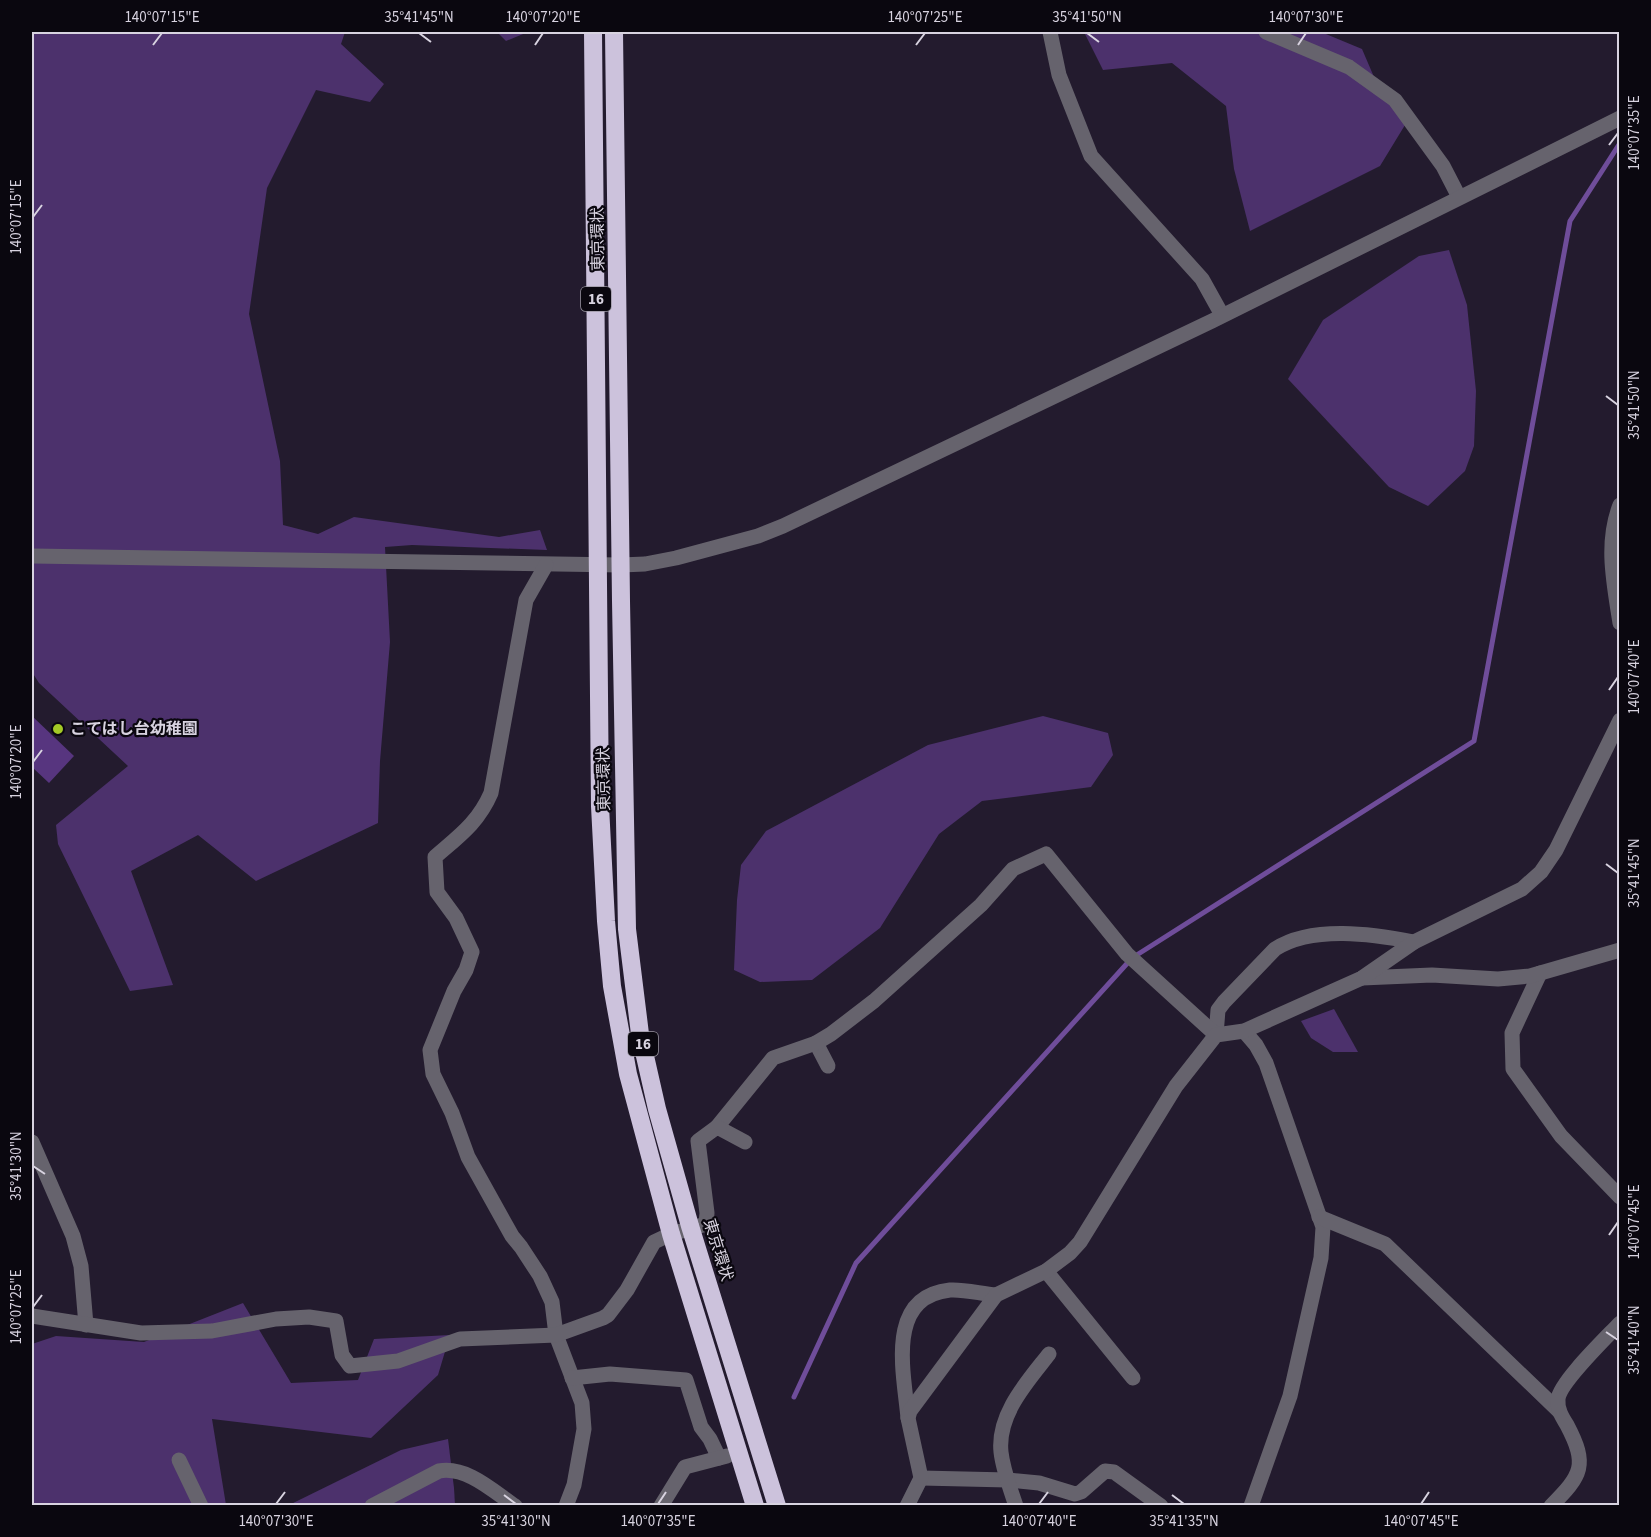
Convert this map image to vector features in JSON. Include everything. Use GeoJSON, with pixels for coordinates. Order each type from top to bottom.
{"type":"FeatureCollection","features":[{"type":"Feature","properties":{"kind":"highway","name":"東京環状"},"geometry":{"type":"LineString","coordinates":[[593,32],[600,806],[612,986],[628,1074],[671,1234],[755,1506]]}},
{"type":"Feature","properties":{"kind":"highway","name":"東京環状"},"geometry":{"type":"LineString","coordinates":[[614,32],[627,929],[643,1045],[657,1109],[691,1229],[777,1506]]}},
{"type":"Feature","properties":{"kind":"street"},"geometry":{"type":"LineString","coordinates":[[1050,32],[1059,75],[1091,156],[1202,279],[1222,315]]}},
{"type":"Feature","properties":{"kind":"street"},"geometry":{"type":"LineString","coordinates":[[1266,32],[1349,67],[1395,100],[1443,166],[1459,197]]}},
{"type":"Feature","properties":{"kind":"street"},"geometry":{"type":"LineString","coordinates":[[32,556],[599,566],[645,564],[758,536],[1222,315],[1620,118]]}},
{"type":"Feature","properties":{"kind":"street"},"geometry":{"type":"LineString","coordinates":[[1620,505],[1614,519],[1612,540],[1612,568],[1620,623]]}},
{"type":"Feature","properties":{"kind":"street"},"geometry":{"type":"LineString","coordinates":[[546,565],[526,600],[491,793],[484,809],[472,825],[435,856],[437,892],[456,918],[472,951],[430,1050],[433,1074],[452,1113],[468,1157],[512,1236],[522,1247],[540,1276],[552,1302],[556,1335],[582,1403],[584,1429],[574,1485],[566,1506]]}},
{"type":"Feature","properties":{"kind":"street"},"geometry":{"type":"LineString","coordinates":[[1216,1035],[1244,1031],[1362,978],[1414,942],[1522,889],[1542,872],[1556,850],[1618,728]]}},
{"type":"Feature","properties":{"kind":"street"},"geometry":{"type":"LineString","coordinates":[[32,1316],[141,1333],[212,1331],[276,1319],[309,1317],[336,1321],[342,1355],[350,1366],[398,1361],[460,1340],[556,1335],[603,1318],[608,1315],[627,1290],[654,1242],[671,1234],[706,1224],[707,1213],[698,1141],[717,1127],[773,1058],[816,1043],[831,1034],[874,1001],[981,905],[1013,869],[1046,854],[1132,959],[1216,1035]]}},
{"type":"Feature","properties":{"kind":"street"},"geometry":{"type":"LineString","coordinates":[[908,1418],[910,1411],[996,1295],[1046,1270],[1070,1253],[1080,1242],[1176,1086],[1216,1035],[1218,1010],[1275,949],[1281,945],[1324,935],[1370,934],[1414,942]]}},
{"type":"Feature","properties":{"kind":"street"},"geometry":{"type":"LineString","coordinates":[[1362,978],[1432,975],[1498,979],[1530,976],[1620,950]]}},
{"type":"Feature","properties":{"kind":"street"},"geometry":{"type":"LineString","coordinates":[[1540,973],[1512,1033],[1513,1069],[1561,1137],[1620,1197]]}},
{"type":"Feature","properties":{"kind":"street"},"geometry":{"type":"LineString","coordinates":[[1244,1031],[1256,1045],[1266,1063],[1323,1227],[1321,1258],[1290,1396],[1251,1506]]}},
{"type":"Feature","properties":{"kind":"street"},"geometry":{"type":"LineString","coordinates":[[816,1043],[828,1066]]}},
{"type":"Feature","properties":{"kind":"street"},"geometry":{"type":"LineString","coordinates":[[717,1127],[745,1142]]}},
{"type":"Feature","properties":{"kind":"street"},"geometry":{"type":"LineString","coordinates":[[32,1142],[73,1236],[81,1266],[86,1326]]}},
{"type":"Feature","properties":{"kind":"street"},"geometry":{"type":"LineString","coordinates":[[1319,1216],[1385,1244],[1559,1411],[1580,1454],[1579,1470],[1572,1485],[1551,1506]]}},
{"type":"Feature","properties":{"kind":"street"},"geometry":{"type":"LineString","coordinates":[[1046,1270],[1133,1378]]}},
{"type":"Feature","properties":{"kind":"street"},"geometry":{"type":"LineString","coordinates":[[912,1502],[921,1478],[908,1418],[902,1341],[907,1317],[928,1295],[951,1290],[996,1295]]}},
{"type":"Feature","properties":{"kind":"street"},"geometry":{"type":"LineString","coordinates":[[1559,1411],[1558,1398],[1564,1384],[1620,1323]]}},
{"type":"Feature","properties":{"kind":"street"},"geometry":{"type":"LineString","coordinates":[[1016,1506],[1001,1451],[1002,1433],[1011,1407],[1049,1354]]}},
{"type":"Feature","properties":{"kind":"street"},"geometry":{"type":"LineString","coordinates":[[572,1378],[610,1374],[686,1380],[701,1427],[719,1458]]}},
{"type":"Feature","properties":{"kind":"street"},"geometry":{"type":"LineString","coordinates":[[662,1506],[685,1467],[739,1452]]}},
{"type":"Feature","properties":{"kind":"street"},"geometry":{"type":"LineString","coordinates":[[179,1460],[201,1506]]}},
{"type":"Feature","properties":{"kind":"street"},"geometry":{"type":"LineString","coordinates":[[372,1506],[439,1470],[448,1469],[463,1472],[515,1506]]}},
{"type":"Feature","properties":{"kind":"street"},"geometry":{"type":"LineString","coordinates":[[921,1478],[1039,1483],[1075,1494],[1081,1492],[1105,1471],[1114,1472],[1161,1506]]}},
{"type":"Feature","properties":{"kind":"shaded area"},"geometry":{"type":"Polygon","coordinates":[[[32,32],[345,32],[341,44],[384,84],[370,102],[316,90],[267,188],[249,314],[280,461],[283,525],[318,534],[354,517],[499,537],[540,530],[547,550],[412,545],[385,547],[390,642],[380,761],[378,823],[256,881],[198,835],[131,871],[173,985],[130,991],[58,844],[56,825],[128,766],[39,683],[32,672],[32,32]]]}},
{"type":"Feature","properties":{"kind":"shaded area"},"geometry":{"type":"Polygon","coordinates":[[[497,32],[528,32],[506,41],[497,32]]]}},
{"type":"Feature","properties":{"kind":"shaded area"},"geometry":{"type":"Polygon","coordinates":[[[1084,32],[1321,32],[1362,49],[1377,84],[1405,125],[1380,166],[1250,231],[1234,169],[1226,106],[1172,63],[1103,70],[1084,32]]]}},
{"type":"Feature","properties":{"kind":"shaded area"},"geometry":{"type":"Polygon","coordinates":[[[1449,250],[1467,305],[1476,391],[1474,446],[1465,471],[1428,506],[1389,487],[1288,379],[1323,320],[1419,256],[1449,250]]]}},
{"type":"Feature","properties":{"kind":"shaded area"},"geometry":{"type":"Polygon","coordinates":[[[1043,716],[1108,733],[1113,755],[1091,787],[982,801],[939,834],[880,928],[812,980],[760,982],[734,970],[741,865],[766,831],[928,745],[1043,716]]]}},
{"type":"Feature","properties":{"kind":"shaded area"},"geometry":{"type":"Polygon","coordinates":[[[1334,1009],[1358,1052],[1333,1052],[1311,1038],[1301,1021],[1334,1009]]]}},
{"type":"Feature","properties":{"kind":"shaded area"},"geometry":{"type":"Polygon","coordinates":[[[243,1303],[291,1383],[358,1380],[374,1339],[450,1335],[438,1375],[371,1438],[212,1419],[226,1505],[32,1506],[32,1344],[56,1336],[144,1342],[243,1303]]]}},
{"type":"Feature","properties":{"kind":"shaded area"},"geometry":{"type":"Polygon","coordinates":[[[448,1439],[455,1505],[287,1506],[401,1450],[448,1439]]]}},
{"type":"Feature","properties":{"kind":"building"},"geometry":{"type":"Polygon","coordinates":[[[32,716],[74,756],[49,783],[32,767],[32,716]]]}},
{"type":"Feature","properties":{"kind":"waterway"},"geometry":{"type":"LineString","coordinates":[[794,1397],[856,1263],[1132,958],[1474,741],[1570,221],[1620,143]]}},
{"type":"Feature","properties":{"kind":"place","name":"こてはし台幼稚園"},"geometry":{"type":"Point","coordinates":[58,729]}}]}
